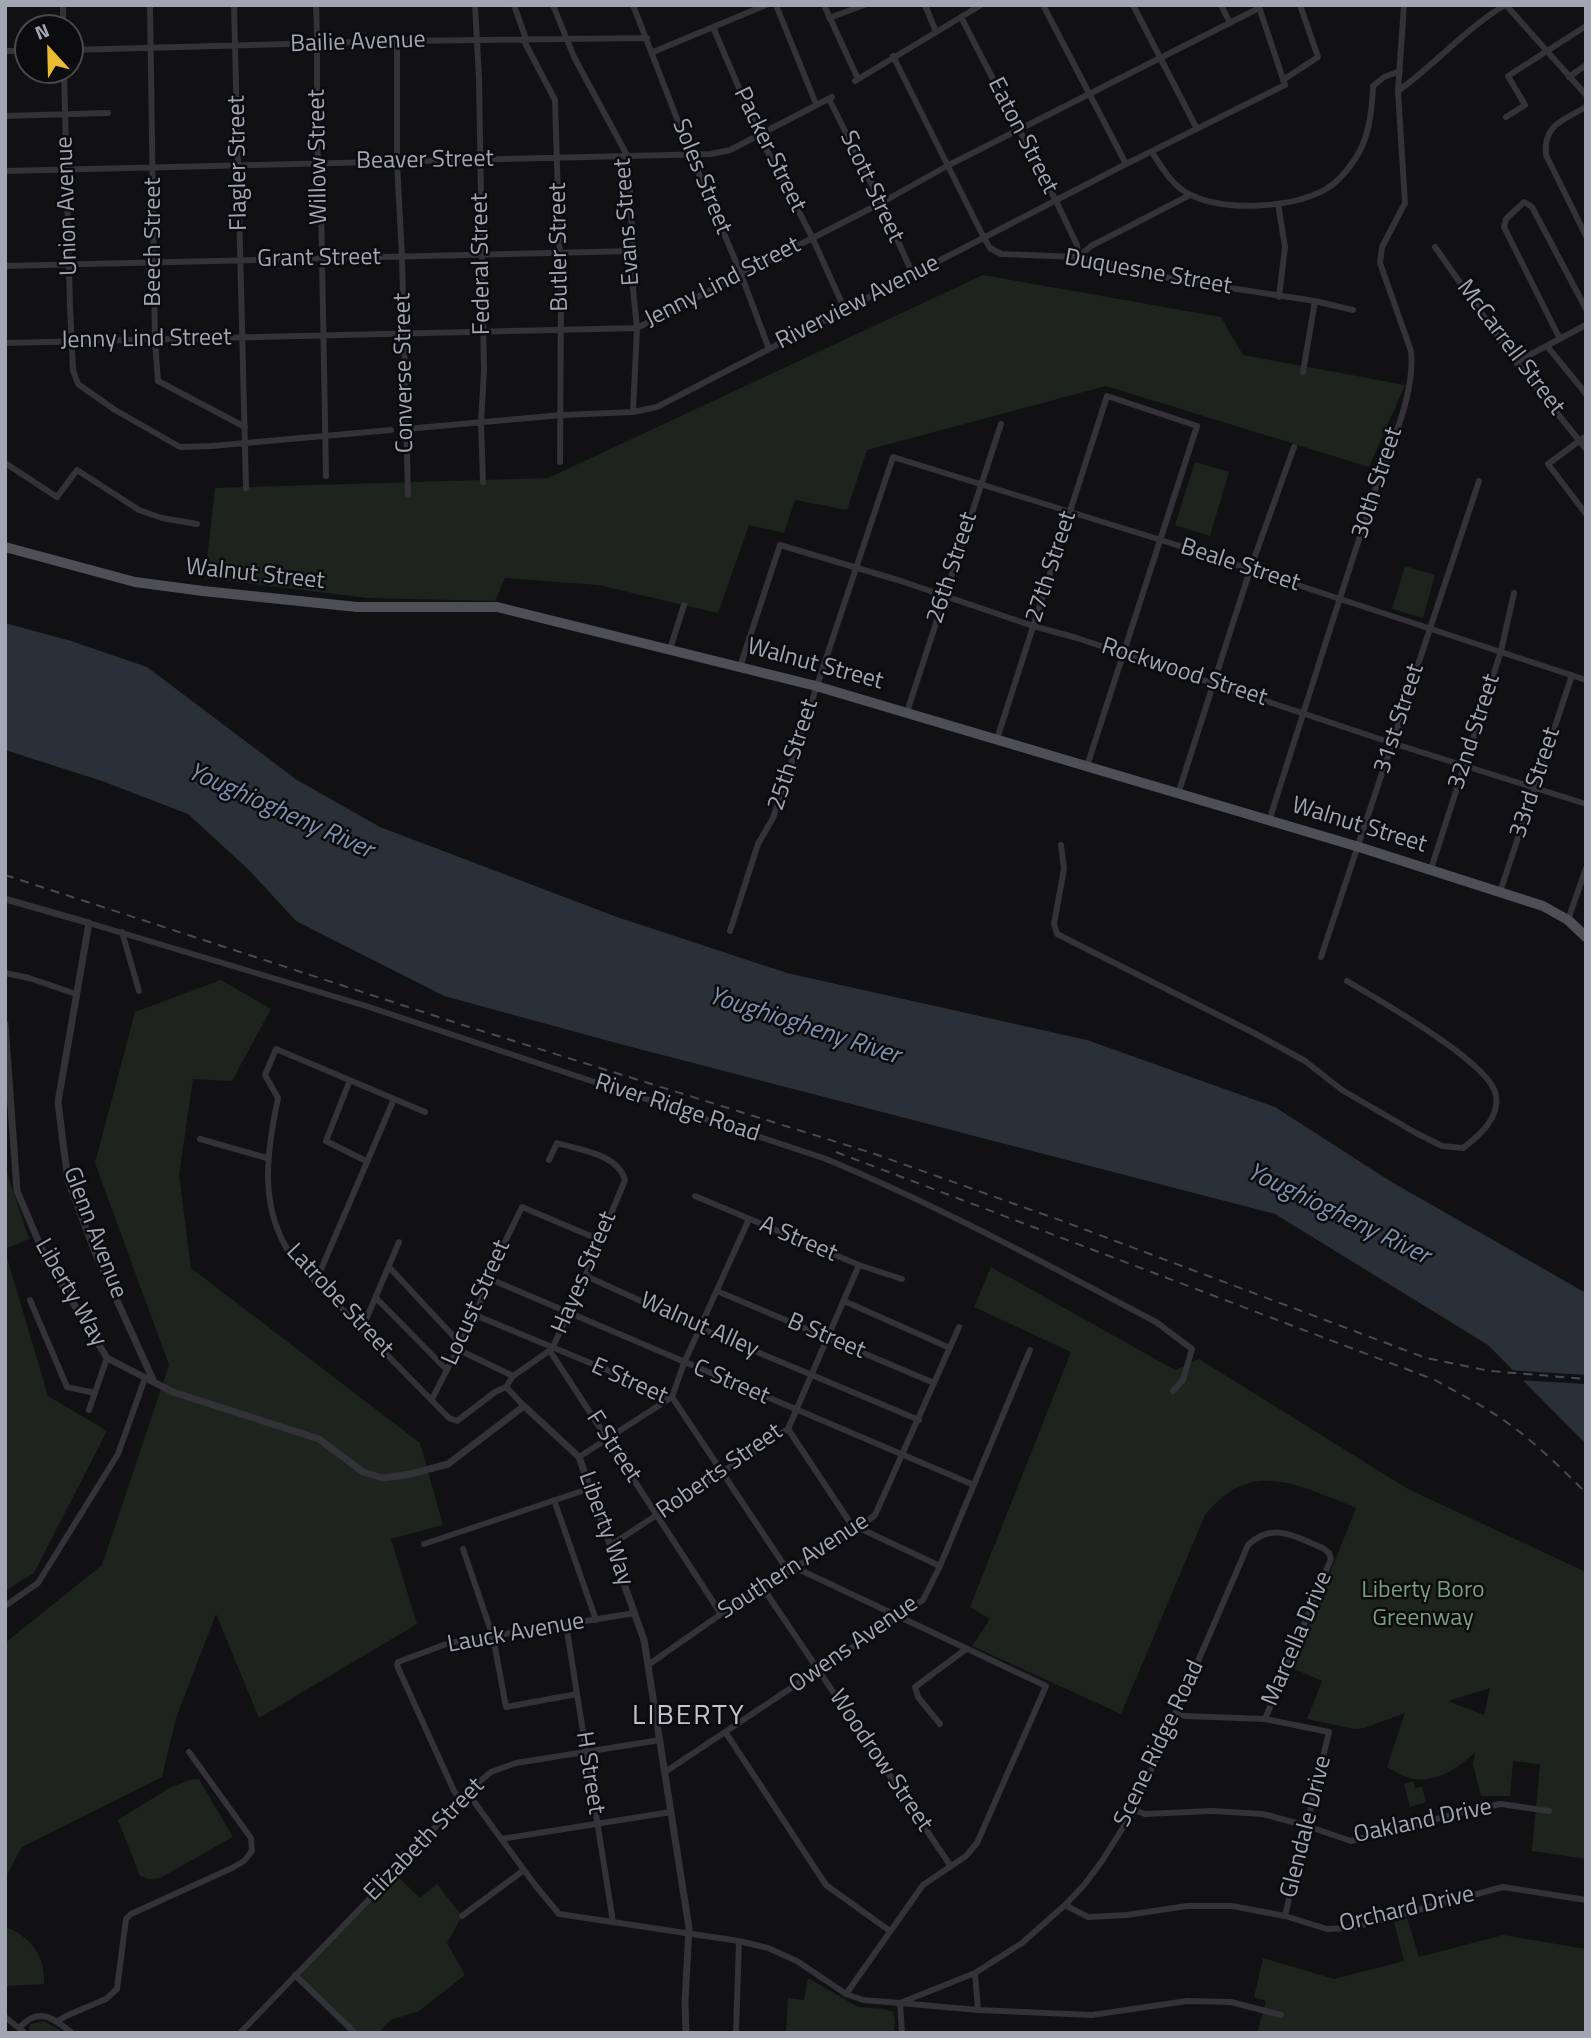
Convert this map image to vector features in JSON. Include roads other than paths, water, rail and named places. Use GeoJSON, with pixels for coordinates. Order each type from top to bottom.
{"type":"FeatureCollection","features":[{"type":"Feature","properties":{"kind":"main road","name":"Walnut Street"},"geometry":{"type":"LineString","coordinates":[[5,547],[135,582],[203,591],[357,607],[497,607],[670,649],[907,712],[1431,869],[1543,906],[1568,920],[1586,937]]}},
{"type":"Feature","properties":{"kind":"street","name":"Beech Street"},"geometry":{"type":"LineString","coordinates":[[150,5],[155,341],[158,380],[245,428]]}},
{"type":"Feature","properties":{"kind":"street","name":"Flagler Street"},"geometry":{"type":"LineString","coordinates":[[234,5],[246,488]]}},
{"type":"Feature","properties":{"kind":"street","name":"Willow Street"},"geometry":{"type":"LineString","coordinates":[[316,5],[317,163],[321,203],[326,476]]}},
{"type":"Feature","properties":{"kind":"street","name":"Federal Street"},"geometry":{"type":"LineString","coordinates":[[475,5],[478,41],[483,333],[483,482]]}},
{"type":"Feature","properties":{"kind":"street","name":"Butler Street"},"geometry":{"type":"LineString","coordinates":[[514,5],[525,39],[555,100],[561,330],[560,462]]}},
{"type":"Feature","properties":{"kind":"street","name":"Evans Street"},"geometry":{"type":"LineString","coordinates":[[553,5],[566,39],[628,157],[633,251],[632,289],[637,328],[633,412]]}},
{"type":"Feature","properties":{"kind":"street","name":"Soles Street"},"geometry":{"type":"LineString","coordinates":[[633,5],[769,349]]}},
{"type":"Feature","properties":{"kind":"street"},"geometry":{"type":"LineString","coordinates":[[653,52],[765,5]]}},
{"type":"Feature","properties":{"kind":"street"},"geometry":{"type":"LineString","coordinates":[[776,5],[817,104]]}},
{"type":"Feature","properties":{"kind":"street"},"geometry":{"type":"LineString","coordinates":[[824,5],[857,80],[981,5]]}},
{"type":"Feature","properties":{"kind":"street"},"geometry":{"type":"LineString","coordinates":[[830,18],[864,5]]}},
{"type":"Feature","properties":{"kind":"street"},"geometry":{"type":"LineString","coordinates":[[925,5],[936,32]]}},
{"type":"Feature","properties":{"kind":"street"},"geometry":{"type":"LineString","coordinates":[[1043,5],[1126,164]]}},
{"type":"Feature","properties":{"kind":"street"},"geometry":{"type":"LineString","coordinates":[[1133,5],[1197,129]]}},
{"type":"Feature","properties":{"kind":"street"},"geometry":{"type":"LineString","coordinates":[[1221,5],[1230,23]]}},
{"type":"Feature","properties":{"kind":"street","name":"Riverview Avenue"},"geometry":{"type":"LineString","coordinates":[[406,429],[562,415],[633,412],[657,407],[1284,83],[1318,57],[1300,5]]}},
{"type":"Feature","properties":{"kind":"street","name":"30th Street"},"geometry":{"type":"LineString","coordinates":[[1269,821],[1409,389],[1413,364],[1411,351],[1380,263],[1382,247],[1405,203],[1404,145],[1398,91],[1404,5]]}},
{"type":"Feature","properties":{"kind":"street"},"geometry":{"type":"LineString","coordinates":[[1398,91],[1422,74],[1480,20],[1506,5],[1586,95]]}},
{"type":"Feature","properties":{"kind":"street"},"geometry":{"type":"LineString","coordinates":[[1259,7],[1284,83]]}},
{"type":"Feature","properties":{"kind":"street","name":"Jenny Lind Street"},"geometry":{"type":"LineString","coordinates":[[5,344],[637,328],[1259,7]]}},
{"type":"Feature","properties":{"kind":"street","name":"Eaton Street"},"geometry":{"type":"LineString","coordinates":[[961,17],[1056,201],[1077,245],[1078,257]]}},
{"type":"Feature","properties":{"kind":"street"},"geometry":{"type":"LineString","coordinates":[[1506,117],[1525,105],[1508,76],[1586,26]]}},
{"type":"Feature","properties":{"kind":"street","name":"Packer Street"},"geometry":{"type":"LineString","coordinates":[[713,27],[759,135],[812,237],[845,310]]}},
{"type":"Feature","properties":{"kind":"street","name":"Bailie Avenue"},"geometry":{"type":"LineString","coordinates":[[84,50],[397,41],[647,38]]}},
{"type":"Feature","properties":{"kind":"street","name":"Converse Street"},"geometry":{"type":"LineString","coordinates":[[397,41],[397,162],[408,494]]}},
{"type":"Feature","properties":{"kind":"street"},"geometry":{"type":"LineString","coordinates":[[893,56],[984,238]]}},
{"type":"Feature","properties":{"kind":"street"},"geometry":{"type":"LineString","coordinates":[[1569,76],[1586,65]]}},
{"type":"Feature","properties":{"kind":"street"},"geometry":{"type":"LineString","coordinates":[[1152,152],[1166,174],[1189,195],[1214,202],[1236,205],[1278,204],[1317,194],[1342,176],[1365,140],[1373,86],[1384,77],[1400,71]]}},
{"type":"Feature","properties":{"kind":"street","name":"Union Avenue"},"geometry":{"type":"LineString","coordinates":[[64,84],[73,370],[78,384],[115,410],[180,447],[246,444]]}},
{"type":"Feature","properties":{"kind":"street","name":"Beaver Street"},"geometry":{"type":"LineString","coordinates":[[5,171],[691,155],[724,152],[830,98]]}},
{"type":"Feature","properties":{"kind":"street","name":"Scott Street"},"geometry":{"type":"LineString","coordinates":[[830,98],[913,275]]}},
{"type":"Feature","properties":{"kind":"street"},"geometry":{"type":"LineString","coordinates":[[1586,117],[1583,108],[1549,130],[1545,140],[1546,155],[1586,236]]}},
{"type":"Feature","properties":{"kind":"street"},"geometry":{"type":"LineString","coordinates":[[5,117],[108,113]]}},
{"type":"Feature","properties":{"kind":"street"},"geometry":{"type":"LineString","coordinates":[[1078,257],[1091,246],[1189,195]]}},
{"type":"Feature","properties":{"kind":"street"},"geometry":{"type":"LineString","coordinates":[[1560,339],[1504,227],[1506,219],[1524,202],[1532,206],[1586,309]]}},
{"type":"Feature","properties":{"kind":"street"},"geometry":{"type":"LineString","coordinates":[[1278,204],[1284,247],[1279,297]]}},
{"type":"Feature","properties":{"kind":"street","name":"Duquesne Street"},"geometry":{"type":"LineString","coordinates":[[984,238],[990,248],[1002,254],[1078,257],[1178,280],[1315,301],[1353,310]]}},
{"type":"Feature","properties":{"kind":"street","name":"McCarrell Street"},"geometry":{"type":"LineString","coordinates":[[1435,247],[1516,362],[1582,438],[1586,449]]}},
{"type":"Feature","properties":{"kind":"street","name":"Grant Street"},"geometry":{"type":"LineString","coordinates":[[5,265],[633,251]]}},
{"type":"Feature","properties":{"kind":"street"},"geometry":{"type":"LineString","coordinates":[[1303,372],[1315,301]]}},
{"type":"Feature","properties":{"kind":"street"},"geometry":{"type":"LineString","coordinates":[[1516,362],[1584,329]]}},
{"type":"Feature","properties":{"kind":"street"},"geometry":{"type":"LineString","coordinates":[[1547,346],[1586,394]]}},
{"type":"Feature","properties":{"kind":"street","name":"27th Street"},"geometry":{"type":"LineString","coordinates":[[997,739],[1107,396],[1198,426],[1161,540]]}},
{"type":"Feature","properties":{"kind":"street","name":"26th Street"},"geometry":{"type":"LineString","coordinates":[[907,712],[1001,425]]}},
{"type":"Feature","properties":{"kind":"street"},"geometry":{"type":"LineString","coordinates":[[246,444],[391,430]]}},
{"type":"Feature","properties":{"kind":"street"},"geometry":{"type":"LineString","coordinates":[[1582,438],[1548,464],[1586,514]]}},
{"type":"Feature","properties":{"kind":"street"},"geometry":{"type":"LineString","coordinates":[[1178,794],[1250,570],[1294,447]]}},
{"type":"Feature","properties":{"kind":"street","name":"Beale Street"},"geometry":{"type":"LineString","coordinates":[[893,457],[1161,540],[1586,680]]}},
{"type":"Feature","properties":{"kind":"street","name":"25th Street"},"geometry":{"type":"LineString","coordinates":[[730,931],[758,844],[773,818],[893,457]]}},
{"type":"Feature","properties":{"kind":"street"},"geometry":{"type":"LineString","coordinates":[[5,463],[57,497],[77,470],[139,510],[162,518],[197,524]]}},
{"type":"Feature","properties":{"kind":"street","name":"31st Street"},"geometry":{"type":"LineString","coordinates":[[1321,957],[1479,481]]}},
{"type":"Feature","properties":{"kind":"street"},"geometry":{"type":"LineString","coordinates":[[1087,766],[1161,540]]}},
{"type":"Feature","properties":{"kind":"street","name":"Rockwood Street"},"geometry":{"type":"LineString","coordinates":[[740,667],[780,545],[945,595],[1032,626],[1124,653],[1392,743],[1586,804]]}},
{"type":"Feature","properties":{"kind":"street","name":"32nd Street"},"geometry":{"type":"LineString","coordinates":[[1431,869],[1501,651],[1514,593]]}},
{"type":"Feature","properties":{"kind":"street"},"geometry":{"type":"LineString","coordinates":[[670,649],[684,605]]}},
{"type":"Feature","properties":{"kind":"street","name":"33rd Street"},"geometry":{"type":"LineString","coordinates":[[1500,892],[1572,675]]}},
{"type":"Feature","properties":{"kind":"street"},"geometry":{"type":"LineString","coordinates":[[1061,845],[1064,869],[1054,924],[1056,934],[1256,1034],[1305,1061],[1342,1090],[1442,1146],[1463,1148],[1478,1137],[1494,1115],[1497,1098],[1494,1087],[1483,1072],[1411,1019],[1347,981]]}},
{"type":"Feature","properties":{"kind":"street"},"geometry":{"type":"LineString","coordinates":[[1568,920],[1586,868]]}},
{"type":"Feature","properties":{"kind":"street"},"geometry":{"type":"LineString","coordinates":[[5,899],[89,923]]}},
{"type":"Feature","properties":{"kind":"street","name":"River Ridge Road"},"geometry":{"type":"LineString","coordinates":[[89,923],[393,1014],[826,1159],[871,1177],[1032,1257],[1156,1322],[1176,1336],[1192,1349],[1183,1380],[1173,1391]]}},
{"type":"Feature","properties":{"kind":"street","name":"Glenn Avenue"},"geometry":{"type":"LineString","coordinates":[[89,923],[58,1101],[68,1180],[95,1252],[154,1382]]}},
{"type":"Feature","properties":{"kind":"street"},"geometry":{"type":"LineString","coordinates":[[122,932],[139,991]]}},
{"type":"Feature","properties":{"kind":"street"},"geometry":{"type":"LineString","coordinates":[[5,973],[76,994]]}},
{"type":"Feature","properties":{"kind":"street","name":"Liberty Way"},"geometry":{"type":"LineString","coordinates":[[5,1024],[17,1191],[46,1259],[107,1358],[203,1403],[319,1439],[363,1472],[383,1478],[448,1464],[524,1406],[579,1457],[644,1640],[689,1934],[686,2033]]}},
{"type":"Feature","properties":{"kind":"street","name":"Latrobe Street"},"geometry":{"type":"LineString","coordinates":[[350,1080],[276,1049],[265,1075],[278,1098],[267,1158],[270,1201],[286,1248],[449,1418],[457,1421],[495,1392],[506,1387]]}},
{"type":"Feature","properties":{"kind":"street"},"geometry":{"type":"LineString","coordinates":[[366,1161],[326,1141],[350,1080],[425,1112]]}},
{"type":"Feature","properties":{"kind":"street"},"geometry":{"type":"LineString","coordinates":[[316,1281],[394,1099]]}},
{"type":"Feature","properties":{"kind":"street"},"geometry":{"type":"LineString","coordinates":[[200,1139],[267,1158]]}},
{"type":"Feature","properties":{"kind":"street","name":"Hayes Street"},"geometry":{"type":"LineString","coordinates":[[506,1387],[513,1376],[551,1350],[586,1276],[625,1180],[616,1164],[557,1143],[549,1160]]}},
{"type":"Feature","properties":{"kind":"street","name":"A Street"},"geometry":{"type":"LineString","coordinates":[[695,1196],[859,1265],[902,1279]]}},
{"type":"Feature","properties":{"kind":"street","name":"Locust Street"},"geometry":{"type":"LineString","coordinates":[[432,1399],[475,1315],[522,1207],[600,1240]]}},
{"type":"Feature","properties":{"kind":"street"},"geometry":{"type":"LineString","coordinates":[[579,1457],[672,1397],[684,1363],[749,1219]]}},
{"type":"Feature","properties":{"kind":"street"},"geometry":{"type":"LineString","coordinates":[[362,1329],[399,1242]]}},
{"type":"Feature","properties":{"kind":"street","name":"Roberts Street"},"geometry":{"type":"LineString","coordinates":[[611,1545],[788,1429],[859,1265]]}},
{"type":"Feature","properties":{"kind":"street"},"geometry":{"type":"LineString","coordinates":[[389,1267],[456,1339],[457,1349],[513,1376]]}},
{"type":"Feature","properties":{"kind":"street","name":"Walnut Alley"},"geometry":{"type":"LineString","coordinates":[[586,1276],[700,1328],[919,1420]]}},
{"type":"Feature","properties":{"kind":"street","name":"C Street"},"geometry":{"type":"LineString","coordinates":[[490,1279],[974,1485]]}},
{"type":"Feature","properties":{"kind":"street","name":"B Street"},"geometry":{"type":"LineString","coordinates":[[717,1291],[934,1383]]}},
{"type":"Feature","properties":{"kind":"street"},"geometry":{"type":"LineString","coordinates":[[376,1298],[447,1370]]}},
{"type":"Feature","properties":{"kind":"street"},"geometry":{"type":"LineString","coordinates":[[30,1300],[67,1387],[95,1393]]}},
{"type":"Feature","properties":{"kind":"street"},"geometry":{"type":"LineString","coordinates":[[844,1301],[950,1348]]}},
{"type":"Feature","properties":{"kind":"street","name":"E Street"},"geometry":{"type":"LineString","coordinates":[[475,1315],[551,1350],[672,1397],[792,1569]]}},
{"type":"Feature","properties":{"kind":"street","name":"Southern Avenue"},"geometry":{"type":"LineString","coordinates":[[648,1665],[721,1614],[875,1515],[959,1327]]}},
{"type":"Feature","properties":{"kind":"street","name":"F Street"},"geometry":{"type":"LineString","coordinates":[[551,1350],[721,1614]]}},
{"type":"Feature","properties":{"kind":"street","name":"Owens Avenue"},"geometry":{"type":"LineString","coordinates":[[665,1772],[923,1600],[940,1566],[1030,1350]]}},
{"type":"Feature","properties":{"kind":"street"},"geometry":{"type":"LineString","coordinates":[[89,1410],[107,1358]]}},
{"type":"Feature","properties":{"kind":"street"},"geometry":{"type":"LineString","coordinates":[[5,1606],[38,1583],[118,1454],[145,1378]]}},
{"type":"Feature","properties":{"kind":"street"},"geometry":{"type":"LineString","coordinates":[[506,1387],[524,1406]]}},
{"type":"Feature","properties":{"kind":"street"},"geometry":{"type":"LineString","coordinates":[[788,1429],[857,1529],[940,1566]]}},
{"type":"Feature","properties":{"kind":"street"},"geometry":{"type":"LineString","coordinates":[[424,1544],[591,1488]]}},
{"type":"Feature","properties":{"kind":"street"},"geometry":{"type":"LineString","coordinates":[[554,1500],[596,1620]]}},
{"type":"Feature","properties":{"kind":"street","name":"Scene Ridge Road"},"geometry":{"type":"LineString","coordinates":[[467,1793],[559,1914],[739,1941],[768,1948],[797,1961],[846,1994],[863,2000],[900,2003],[975,1973],[1022,1943],[1065,1905],[1102,1861],[1134,1810],[1248,1545],[1259,1534],[1276,1530],[1323,1548],[1331,1559]]}},
{"type":"Feature","properties":{"kind":"street"},"geometry":{"type":"LineString","coordinates":[[463,1549],[493,1637],[506,1707],[577,1694]]}},
{"type":"Feature","properties":{"kind":"street","name":"Marcella Drive"},"geometry":{"type":"LineString","coordinates":[[1265,1719],[1331,1559]]}},
{"type":"Feature","properties":{"kind":"street"},"geometry":{"type":"LineString","coordinates":[[792,1569],[1046,1686],[977,1843],[967,1856],[923,1885],[846,1994]]}},
{"type":"Feature","properties":{"kind":"street","name":"Woodrow Street"},"geometry":{"type":"LineString","coordinates":[[763,1588],[950,1865]]}},
{"type":"Feature","properties":{"kind":"street","name":"Lauck Avenue"},"geometry":{"type":"LineString","coordinates":[[461,1800],[454,1791],[398,1670],[398,1662],[449,1643],[635,1613]]}},
{"type":"Feature","properties":{"kind":"street","name":"H Street"},"geometry":{"type":"LineString","coordinates":[[566,1624],[613,1922]]}},
{"type":"Feature","properties":{"kind":"street"},"geometry":{"type":"LineString","coordinates":[[940,1724],[918,1697],[915,1687],[966,1649]]}},
{"type":"Feature","properties":{"kind":"street"},"geometry":{"type":"LineString","coordinates":[[1175,1713],[1185,1716],[1265,1719]]}},
{"type":"Feature","properties":{"kind":"street","name":"Glendale Drive"},"geometry":{"type":"LineString","coordinates":[[1265,1719],[1329,1732],[1285,1916]]}},
{"type":"Feature","properties":{"kind":"street"},"geometry":{"type":"LineString","coordinates":[[726,1733],[826,1885],[890,1931]]}},
{"type":"Feature","properties":{"kind":"street","name":"Elizabeth Street"},"geometry":{"type":"LineString","coordinates":[[240,2033],[467,1793],[491,1772],[586,1751],[660,1740]]}},
{"type":"Feature","properties":{"kind":"street"},"geometry":{"type":"LineString","coordinates":[[58,2021],[66,2015],[106,2000],[117,1989],[126,1919],[131,1914],[232,1868],[244,1861],[251,1851],[251,1838],[189,1752]]}},
{"type":"Feature","properties":{"kind":"street","name":"Oakland Drive"},"geometry":{"type":"LineString","coordinates":[[1134,1810],[1145,1814],[1212,1811],[1262,1814],[1350,1841],[1501,1804],[1549,1811]]}},
{"type":"Feature","properties":{"kind":"street"},"geometry":{"type":"LineString","coordinates":[[501,1839],[671,1812]]}},
{"type":"Feature","properties":{"kind":"street"},"geometry":{"type":"LineString","coordinates":[[463,1916],[524,1870]]}},
{"type":"Feature","properties":{"kind":"street","name":"Orchard Drive"},"geometry":{"type":"LineString","coordinates":[[1065,1905],[1087,1917],[1127,1915],[1187,1906],[1232,1906],[1285,1916],[1327,1929],[1352,1928],[1503,1888],[1586,1900]]}},
{"type":"Feature","properties":{"kind":"street"},"geometry":{"type":"LineString","coordinates":[[736,2033],[739,1941]]}},
{"type":"Feature","properties":{"kind":"street"},"geometry":{"type":"LineString","coordinates":[[975,1973],[978,2010]]}},
{"type":"Feature","properties":{"kind":"street"},"geometry":{"type":"LineString","coordinates":[[295,1975],[355,2033]]}},
{"type":"Feature","properties":{"kind":"street"},"geometry":{"type":"LineString","coordinates":[[902,2033],[900,2003],[978,2010],[1092,2015],[1198,2001],[1231,2002],[1281,2015]]}},
{"type":"Feature","properties":{"kind":"street"},"geometry":{"type":"LineString","coordinates":[[5,2017],[22,2030],[32,2017],[43,2016],[58,2021],[72,2033]]}},
{"type":"Feature","properties":{"kind":"water","name":"Youghiogheny River"},"geometry":{"type":"Polygon","coordinates":[[[5,623],[71,641],[147,667],[297,780],[380,827],[617,917],[787,973],[1087,1040],[1275,1107],[1390,1181],[1586,1293],[1586,1444],[1488,1345],[1275,1214],[444,996],[296,921],[249,870],[188,814],[102,781],[5,750],[5,623]]]}},
{"type":"Feature","properties":{"kind":"railway"},"geometry":{"type":"LineString","coordinates":[[5,875],[466,1026],[875,1154],[1065,1222],[1426,1358],[1490,1371],[1586,1379]]}},
{"type":"Feature","properties":{"kind":"railway"},"geometry":{"type":"LineString","coordinates":[[836,1152],[1435,1380],[1491,1412],[1519,1432],[1586,1493]]}},
{"type":"Feature","properties":{"kind":"district","name":"LIBERTY"},"geometry":{"type":"Point","coordinates":[689,1717]}},
{"type":"Feature","properties":{"kind":"park label","name":"Liberty Boro Greenway"},"geometry":{"type":"Point","coordinates":[1423,1605]}}]}
